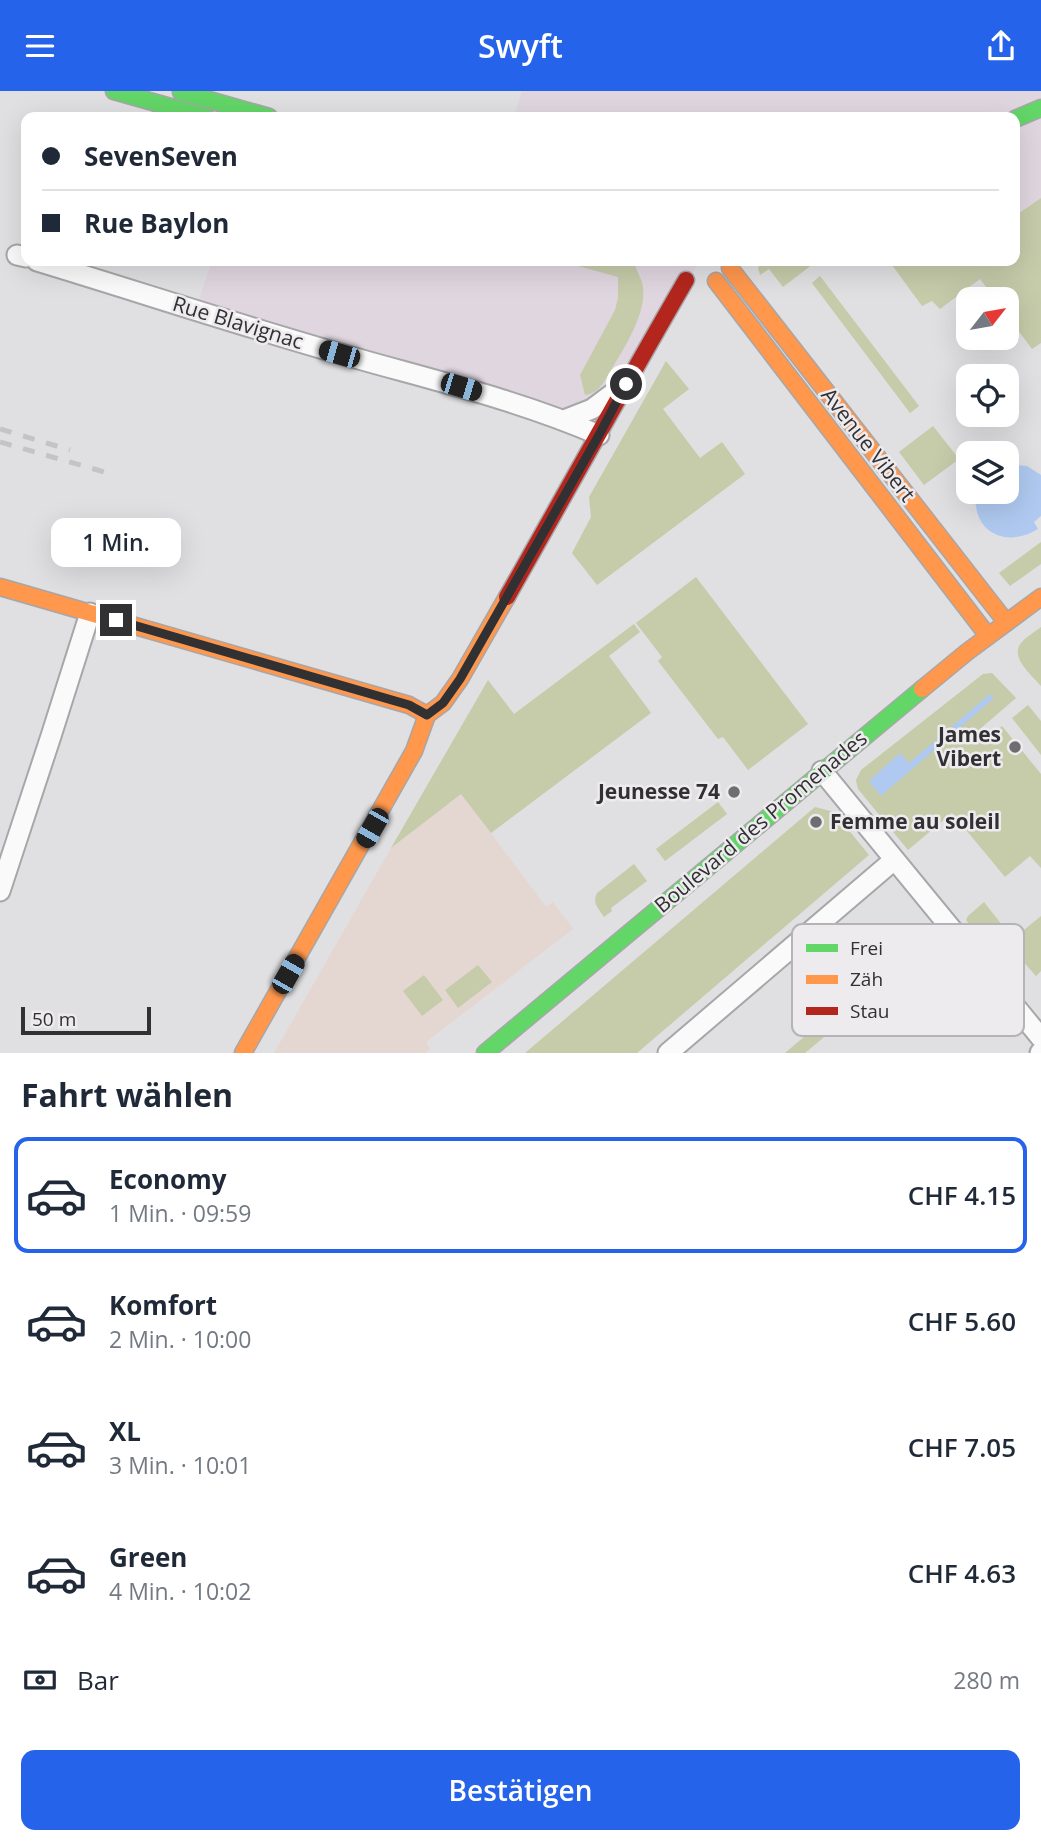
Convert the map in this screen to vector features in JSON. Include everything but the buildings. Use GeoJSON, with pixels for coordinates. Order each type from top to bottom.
{"type":"FeatureCollection","features":[{"type":"Feature","properties":{"kind":"main road"},"geometry":{"type":"LineString","coordinates":[[114,91],[188,112]]}},
{"type":"Feature","properties":{"kind":"main road"},"geometry":{"type":"LineString","coordinates":[[179,91],[252,112]]}},
{"type":"Feature","properties":{"kind":"main road"},"geometry":{"type":"LineString","coordinates":[[1020,117],[1041,108]]}},
{"type":"Feature","properties":{"kind":"main road"},"geometry":{"type":"LineString","coordinates":[[243,1053],[414,751],[427,715],[443,703],[454,688],[599,435],[680,274],[698,284],[716,281],[731,266]]}},
{"type":"Feature","properties":{"kind":"main road","name":"Avenue Vibert"},"geometry":{"type":"LineString","coordinates":[[734,266],[1006,622]]}},
{"type":"Feature","properties":{"kind":"main road","name":"Avenue Vibert"},"geometry":{"type":"LineString","coordinates":[[716,281],[988,636]]}},
{"type":"Feature","properties":{"kind":"main road"},"geometry":{"type":"LineString","coordinates":[[0,587],[409,705],[427,715]]}},
{"type":"Feature","properties":{"kind":"main road","name":"Boulevard des Promenades"},"geometry":{"type":"LineString","coordinates":[[485,1053],[822,771],[988,636],[1041,597]]}},
{"type":"Feature","properties":{"kind":"street","name":"Rue Blavignac"},"geometry":{"type":"LineString","coordinates":[[53,266],[269,334],[438,380],[564,420],[599,435]]}},
{"type":"Feature","properties":{"kind":"street"},"geometry":{"type":"LineString","coordinates":[[564,420],[592,409],[626,384]]}},
{"type":"Feature","properties":{"kind":"street"},"geometry":{"type":"LineString","coordinates":[[0,891],[90,613]]}},
{"type":"Feature","properties":{"kind":"street"},"geometry":{"type":"LineString","coordinates":[[822,771],[947,924]]}},
{"type":"Feature","properties":{"kind":"street"},"geometry":{"type":"LineString","coordinates":[[819,924],[894,860]]}},
{"type":"Feature","properties":{"kind":"street"},"geometry":{"type":"LineString","coordinates":[[668,1053],[792,947]]}},
{"type":"Feature","properties":{"kind":"street"},"geometry":{"type":"LineString","coordinates":[[1024,1017],[1041,1038]]}},
{"type":"Feature","properties":{"kind":"shaded area"},"geometry":{"type":"Polygon","coordinates":[[[522,91],[1041,91],[1041,198],[1020,213],[1020,112],[516,112],[522,91]]]}},
{"type":"Feature","properties":{"kind":"shaded area"},"geometry":{"type":"Polygon","coordinates":[[[210,266],[696,266],[607,422],[197,305],[210,266]]]}},
{"type":"Feature","properties":{"kind":"shaded area"},"geometry":{"type":"Polygon","coordinates":[[[461,793],[546,907],[553,902],[573,929],[426,1042],[430,1049],[425,1053],[274,1053],[391,848],[461,793]]]}},
{"type":"Feature","properties":{"kind":"green space"},"geometry":{"type":"Polygon","coordinates":[[[1041,198],[1041,343],[1032,349],[1019,332],[1019,287],[986,287],[980,279],[969,287],[956,287],[956,297],[940,309],[932,301],[922,306],[893,266],[1020,266],[1020,213],[1041,198]]]}},
{"type":"Feature","properties":{"kind":"green space"},"geometry":{"type":"Polygon","coordinates":[[[578,266],[635,266],[642,284],[643,299],[636,324],[604,382],[596,391],[585,395],[580,375],[615,310],[618,277],[578,266]]]}},
{"type":"Feature","properties":{"kind":"green space"},"geometry":{"type":"Polygon","coordinates":[[[810,266],[783,287],[769,269],[760,275],[758,268],[810,266]]]}},
{"type":"Feature","properties":{"kind":"green space"},"geometry":{"type":"Polygon","coordinates":[[[820,276],[919,406],[910,413],[812,283],[820,276]]]}},
{"type":"Feature","properties":{"kind":"green space"},"geometry":{"type":"Polygon","coordinates":[[[666,361],[689,389],[663,409],[700,458],[722,442],[745,474],[597,585],[572,553],[591,517],[589,497],[666,361]]]}},
{"type":"Feature","properties":{"kind":"green space"},"geometry":{"type":"Polygon","coordinates":[[[933,426],[956,455],[956,461],[924,485],[899,452],[933,426]]]}},
{"type":"Feature","properties":{"kind":"green space"},"geometry":{"type":"Polygon","coordinates":[[[1041,542],[1041,564],[1010,586],[999,573],[1041,542]]]}},
{"type":"Feature","properties":{"kind":"green space"},"geometry":{"type":"Polygon","coordinates":[[[696,577],[808,724],[748,770],[723,737],[718,739],[658,661],[662,657],[636,623],[696,577]]]}},
{"type":"Feature","properties":{"kind":"green space"},"geometry":{"type":"Polygon","coordinates":[[[634,624],[640,632],[609,656],[651,713],[491,833],[461,794],[391,848],[488,680],[514,714],[634,624]]]}},
{"type":"Feature","properties":{"kind":"green space"},"geometry":{"type":"Polygon","coordinates":[[[1041,627],[1041,686],[1019,659],[1018,647],[1041,627]]]}},
{"type":"Feature","properties":{"kind":"green space"},"geometry":{"type":"Polygon","coordinates":[[[992,673],[1016,698],[980,729],[989,738],[1002,726],[1041,774],[1041,868],[1030,856],[1005,877],[952,813],[908,850],[858,789],[856,780],[861,770],[983,674],[992,673]]]}},
{"type":"Feature","properties":{"kind":"green space"},"geometry":{"type":"Polygon","coordinates":[[[1028,705],[1041,721],[1041,755],[1012,718],[1028,705]]]}},
{"type":"Feature","properties":{"kind":"green space"},"geometry":{"type":"Polygon","coordinates":[[[718,802],[727,814],[665,861],[656,849],[718,802]]]}},
{"type":"Feature","properties":{"kind":"green space"},"geometry":{"type":"Polygon","coordinates":[[[815,807],[834,812],[869,855],[637,1053],[525,1053],[815,807]]]}},
{"type":"Feature","properties":{"kind":"green space"},"geometry":{"type":"Polygon","coordinates":[[[634,864],[647,881],[611,908],[612,911],[604,917],[595,903],[597,893],[634,864]]]}},
{"type":"Feature","properties":{"kind":"green space"},"geometry":{"type":"Polygon","coordinates":[[[984,902],[1001,924],[969,924],[966,920],[984,902]]]}},
{"type":"Feature","properties":{"kind":"green space"},"geometry":{"type":"Polygon","coordinates":[[[1041,916],[1041,971],[1036,976],[1024,963],[1024,930],[1041,916]]]}},
{"type":"Feature","properties":{"kind":"green space"},"geometry":{"type":"Polygon","coordinates":[[[478,965],[492,982],[458,1008],[445,990],[478,965]]]}},
{"type":"Feature","properties":{"kind":"green space"},"geometry":{"type":"Polygon","coordinates":[[[424,975],[443,1000],[422,1016],[403,991],[424,975]]]}},
{"type":"Feature","properties":{"kind":"green space"},"geometry":{"type":"Polygon","coordinates":[[[805,1036],[825,1036],[805,1053],[785,1053],[805,1036]]]}},
{"type":"Feature","properties":{"kind":"water"},"geometry":{"type":"Polygon","coordinates":[[[1019,465],[1027,466],[1041,475],[1041,516],[1034,522],[1038,529],[1026,535],[1003,537],[993,533],[985,527],[976,506],[1019,504],[1019,465]]]}},
{"type":"Feature","properties":{"kind":"water"},"geometry":{"type":"Polygon","coordinates":[[[990,694],[994,698],[881,796],[869,781],[900,753],[909,763],[990,694]]]}},
{"type":"Feature","properties":{"kind":"railway"},"geometry":{"type":"LineString","coordinates":[[0,429],[70,450]]}},
{"type":"Feature","properties":{"kind":"railway"},"geometry":{"type":"LineString","coordinates":[[0,442],[108,473]]}},
{"type":"Feature","properties":{"kind":"traffic: fast"},"geometry":{"type":"LineString","coordinates":[[114,91],[188,112]]}},
{"type":"Feature","properties":{"kind":"traffic: fast"},"geometry":{"type":"LineString","coordinates":[[181,92],[251,112]]}},
{"type":"Feature","properties":{"kind":"traffic: fast"},"geometry":{"type":"LineString","coordinates":[[1020,117],[1041,108]]}},
{"type":"Feature","properties":{"kind":"traffic: fast"},"geometry":{"type":"LineString","coordinates":[[485,1053],[922,689]]}},
{"type":"Feature","properties":{"kind":"traffic: slow"},"geometry":{"type":"LineString","coordinates":[[730,268],[1006,622]]}},
{"type":"Feature","properties":{"kind":"traffic: slow"},"geometry":{"type":"LineString","coordinates":[[716,281],[988,636]]}},
{"type":"Feature","properties":{"kind":"traffic: slow"},"geometry":{"type":"LineString","coordinates":[[0,587],[409,705],[427,715]]}},
{"type":"Feature","properties":{"kind":"traffic: slow"},"geometry":{"type":"LineString","coordinates":[[243,1053],[414,751],[427,715],[443,703],[460,679],[507,597]]}},
{"type":"Feature","properties":{"kind":"traffic: slow"},"geometry":{"type":"LineString","coordinates":[[922,689],[1041,597]]}},
{"type":"Feature","properties":{"kind":"traffic: jam"},"geometry":{"type":"LineString","coordinates":[[507,597],[686,280]]}},
{"type":"Feature","properties":{"kind":"place","name":"James Vibert"},"geometry":{"type":"Point","coordinates":[1015,747]}},
{"type":"Feature","properties":{"kind":"place","name":"Jeunesse 74"},"geometry":{"type":"Point","coordinates":[734,792]}},
{"type":"Feature","properties":{"kind":"place","name":"Femme au soleil"},"geometry":{"type":"Point","coordinates":[816,822]}},
{"type":"Feature","properties":{"kind":"route"},"geometry":{"type":"LineString","coordinates":[[116,620],[409,705],[427,715],[443,703],[460,679],[626,384]]}}]}
